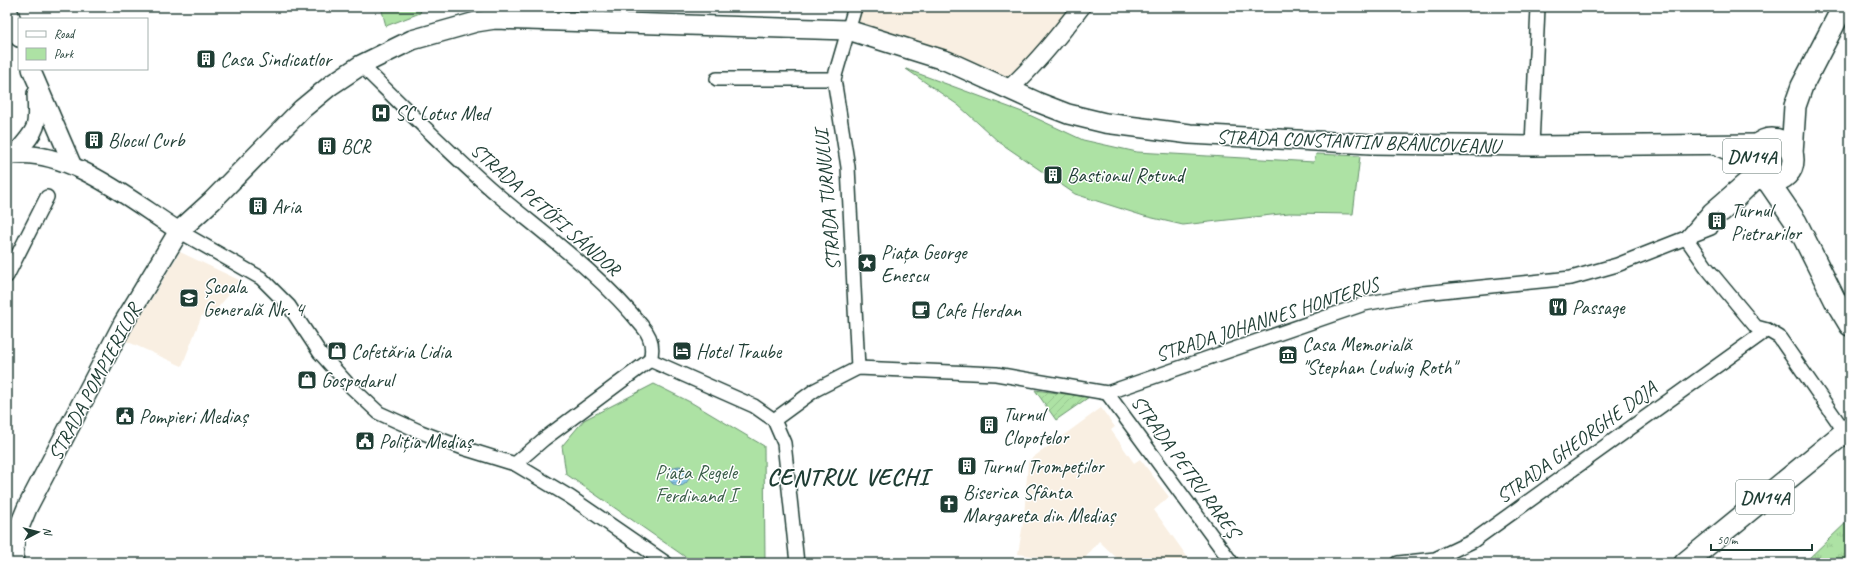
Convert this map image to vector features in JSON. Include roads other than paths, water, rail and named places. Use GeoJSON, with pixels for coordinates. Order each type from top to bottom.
{"type":"FeatureCollection","features":[{"type":"Feature","properties":{"kind":"main road","name":"DN14A"},"geometry":{"type":"LineString","coordinates":[[1761,162],[1795,106],[1802,86],[1843,7]]}},
{"type":"Feature","properties":{"kind":"main road","name":"STRADA CONSTANTIN BRÂNCOVEANU"},"geometry":{"type":"LineString","coordinates":[[361,65],[412,40],[476,22],[495,19],[848,30],[947,60],[1008,89],[1068,114],[1105,123],[1176,133],[1259,139],[1371,144],[1532,146],[1714,144],[1761,162]]}},
{"type":"Feature","properties":{"kind":"main road","name":"STRADA POMPIERILOR"},"geometry":{"type":"LineString","coordinates":[[13,563],[11,530],[27,508],[123,324],[179,231],[212,201],[302,109],[331,85],[361,65]]}},
{"type":"Feature","properties":{"kind":"main road","name":"DN14A"},"geometry":{"type":"LineString","coordinates":[[1795,106],[1791,162],[1796,222]]}},
{"type":"Feature","properties":{"kind":"main road","name":"DN14A"},"geometry":{"type":"LineString","coordinates":[[1784,143],[1791,162],[1781,180],[1761,162],[1784,143]]}},
{"type":"Feature","properties":{"kind":"main road","name":"DN14A"},"geometry":{"type":"LineString","coordinates":[[1761,162],[1796,222],[1835,300],[1850,325]]}},
{"type":"Feature","properties":{"kind":"main road","name":"DN14A"},"geometry":{"type":"LineString","coordinates":[[1684,563],[1848,430]]}},
{"type":"Feature","properties":{"kind":"street"},"geometry":{"type":"LineString","coordinates":[[7,7],[18,35]]}},
{"type":"Feature","properties":{"kind":"street","name":"STRADA TURNULUI"},"geometry":{"type":"LineString","coordinates":[[855,7],[834,79],[848,167],[858,368]]}},
{"type":"Feature","properties":{"kind":"street"},"geometry":{"type":"LineString","coordinates":[[1008,89],[1026,73],[1047,50],[1081,7]]}},
{"type":"Feature","properties":{"kind":"street"},"geometry":{"type":"LineString","coordinates":[[1532,146],[1538,7]]}},
{"type":"Feature","properties":{"kind":"street","name":"STRADA PETŐFI SÁNDOR"},"geometry":{"type":"LineString","coordinates":[[361,65],[498,195],[579,263],[612,294],[643,327],[651,341],[653,350],[650,360]]}},
{"type":"Feature","properties":{"kind":"street"},"geometry":{"type":"LineString","coordinates":[[33,73],[72,164]]}},
{"type":"Feature","properties":{"kind":"street"},"geometry":{"type":"LineString","coordinates":[[11,155],[32,134],[36,127],[37,119],[33,73]]}},
{"type":"Feature","properties":{"kind":"street"},"geometry":{"type":"LineString","coordinates":[[717,79],[834,79]]}},
{"type":"Feature","properties":{"kind":"street"},"geometry":{"type":"LineString","coordinates":[[11,155],[34,156],[72,164],[179,231],[261,278],[289,306],[320,353],[347,383],[379,413],[421,432],[463,448],[515,464],[570,497],[666,563]]}},
{"type":"Feature","properties":{"kind":"street"},"geometry":{"type":"LineString","coordinates":[[1724,214],[1761,162]]}},
{"type":"Feature","properties":{"kind":"street","name":"STRADA JOHANNES HONTERUS"},"geometry":{"type":"LineString","coordinates":[[1686,238],[1710,210],[1761,162]]}},
{"type":"Feature","properties":{"kind":"street"},"geometry":{"type":"LineString","coordinates":[[7,276],[47,197]]}},
{"type":"Feature","properties":{"kind":"street","name":"STRADA JOHANNES HONTERUS"},"geometry":{"type":"LineString","coordinates":[[858,368],[996,374],[1107,393],[1364,304],[1423,293],[1571,278],[1617,265],[1711,228]]}},
{"type":"Feature","properties":{"kind":"street"},"geometry":{"type":"LineString","coordinates":[[1686,238],[1707,268],[1756,327],[1767,330],[1779,337],[1848,430]]}},
{"type":"Feature","properties":{"kind":"street","name":"STRADA GHEORGHE DOJA"},"geometry":{"type":"LineString","coordinates":[[1398,563],[1435,559],[1473,541],[1767,330]]}},
{"type":"Feature","properties":{"kind":"street"},"geometry":{"type":"LineString","coordinates":[[515,464],[544,439],[650,360],[754,406],[774,420],[784,443],[797,563]]}},
{"type":"Feature","properties":{"kind":"street"},"geometry":{"type":"LineString","coordinates":[[774,420],[815,390],[858,368]]}},
{"type":"Feature","properties":{"kind":"street","name":"STRADA PETRU RAREȘ"},"geometry":{"type":"LineString","coordinates":[[1107,393],[1232,563]]}},
{"type":"Feature","properties":{"kind":"water"},"geometry":{"type":"Polygon","coordinates":[[[679,466],[686,469],[689,476],[686,483],[679,486],[672,483],[669,476],[672,469],[679,466]]]}},
{"type":"Feature","properties":{"kind":"tunnel"},"geometry":{"type":"LineString","coordinates":[[1711,228],[1724,214]]}},
{"type":"Feature","properties":{"kind":"place","name":"Casa Sindicatlor"},"geometry":{"type":"Point","coordinates":[206,59]}},
{"type":"Feature","properties":{"kind":"place","name":"SC Lotus Med"},"geometry":{"type":"Point","coordinates":[381,113]}},
{"type":"Feature","properties":{"kind":"place","name":"Blocul Curb"},"geometry":{"type":"Point","coordinates":[94,140]}},
{"type":"Feature","properties":{"kind":"place","name":"BCR"},"geometry":{"type":"Point","coordinates":[327,146]}},
{"type":"Feature","properties":{"kind":"place","name":"Bastionul Rotund"},"geometry":{"type":"Point","coordinates":[1053,175]}},
{"type":"Feature","properties":{"kind":"place","name":"Aria"},"geometry":{"type":"Point","coordinates":[258,206]}},
{"type":"Feature","properties":{"kind":"place","name":"Turnul Pietrarilor"},"geometry":{"type":"Point","coordinates":[1717,221]}},
{"type":"Feature","properties":{"kind":"place","name":"Piața George Enescu"},"geometry":{"type":"Point","coordinates":[867,263]}},
{"type":"Feature","properties":{"kind":"place","name":"Școala Generală Nr. 4"},"geometry":{"type":"Point","coordinates":[189,298]}},
{"type":"Feature","properties":{"kind":"place","name":"Passage"},"geometry":{"type":"Point","coordinates":[1558,307]}},
{"type":"Feature","properties":{"kind":"place","name":"Cafe Herdan"},"geometry":{"type":"Point","coordinates":[921,310]}},
{"type":"Feature","properties":{"kind":"place","name":"Cofetăria Lidia"},"geometry":{"type":"Point","coordinates":[337,351]}},
{"type":"Feature","properties":{"kind":"place","name":"Hotel Traube"},"geometry":{"type":"Point","coordinates":[682,351]}},
{"type":"Feature","properties":{"kind":"place","name":"Casa Memorială \"Stephan Ludwig Roth\""},"geometry":{"type":"Point","coordinates":[1288,355]}},
{"type":"Feature","properties":{"kind":"place","name":"Gospodarul"},"geometry":{"type":"Point","coordinates":[307,380]}},
{"type":"Feature","properties":{"kind":"place","name":"Pompieri Mediaș"},"geometry":{"type":"Point","coordinates":[125,416]}},
{"type":"Feature","properties":{"kind":"place","name":"Turnul Clopotelor"},"geometry":{"type":"Point","coordinates":[989,425]}},
{"type":"Feature","properties":{"kind":"place","name":"Poliția Mediaș"},"geometry":{"type":"Point","coordinates":[365,441]}},
{"type":"Feature","properties":{"kind":"place","name":"Turnul Trompeților"},"geometry":{"type":"Point","coordinates":[967,466]}},
{"type":"Feature","properties":{"kind":"place","name":"Biserica Sfânta Margareta din Mediaș"},"geometry":{"type":"Point","coordinates":[949,504]}},
{"type":"Feature","properties":{"kind":"district","name":"CENTRUL VECHI"},"geometry":{"type":"Point","coordinates":[848,477]}},
{"type":"Feature","properties":{"kind":"park label","name":"Piața Regele Ferdinand I"},"geometry":{"type":"Point","coordinates":[696,484]}}]}
